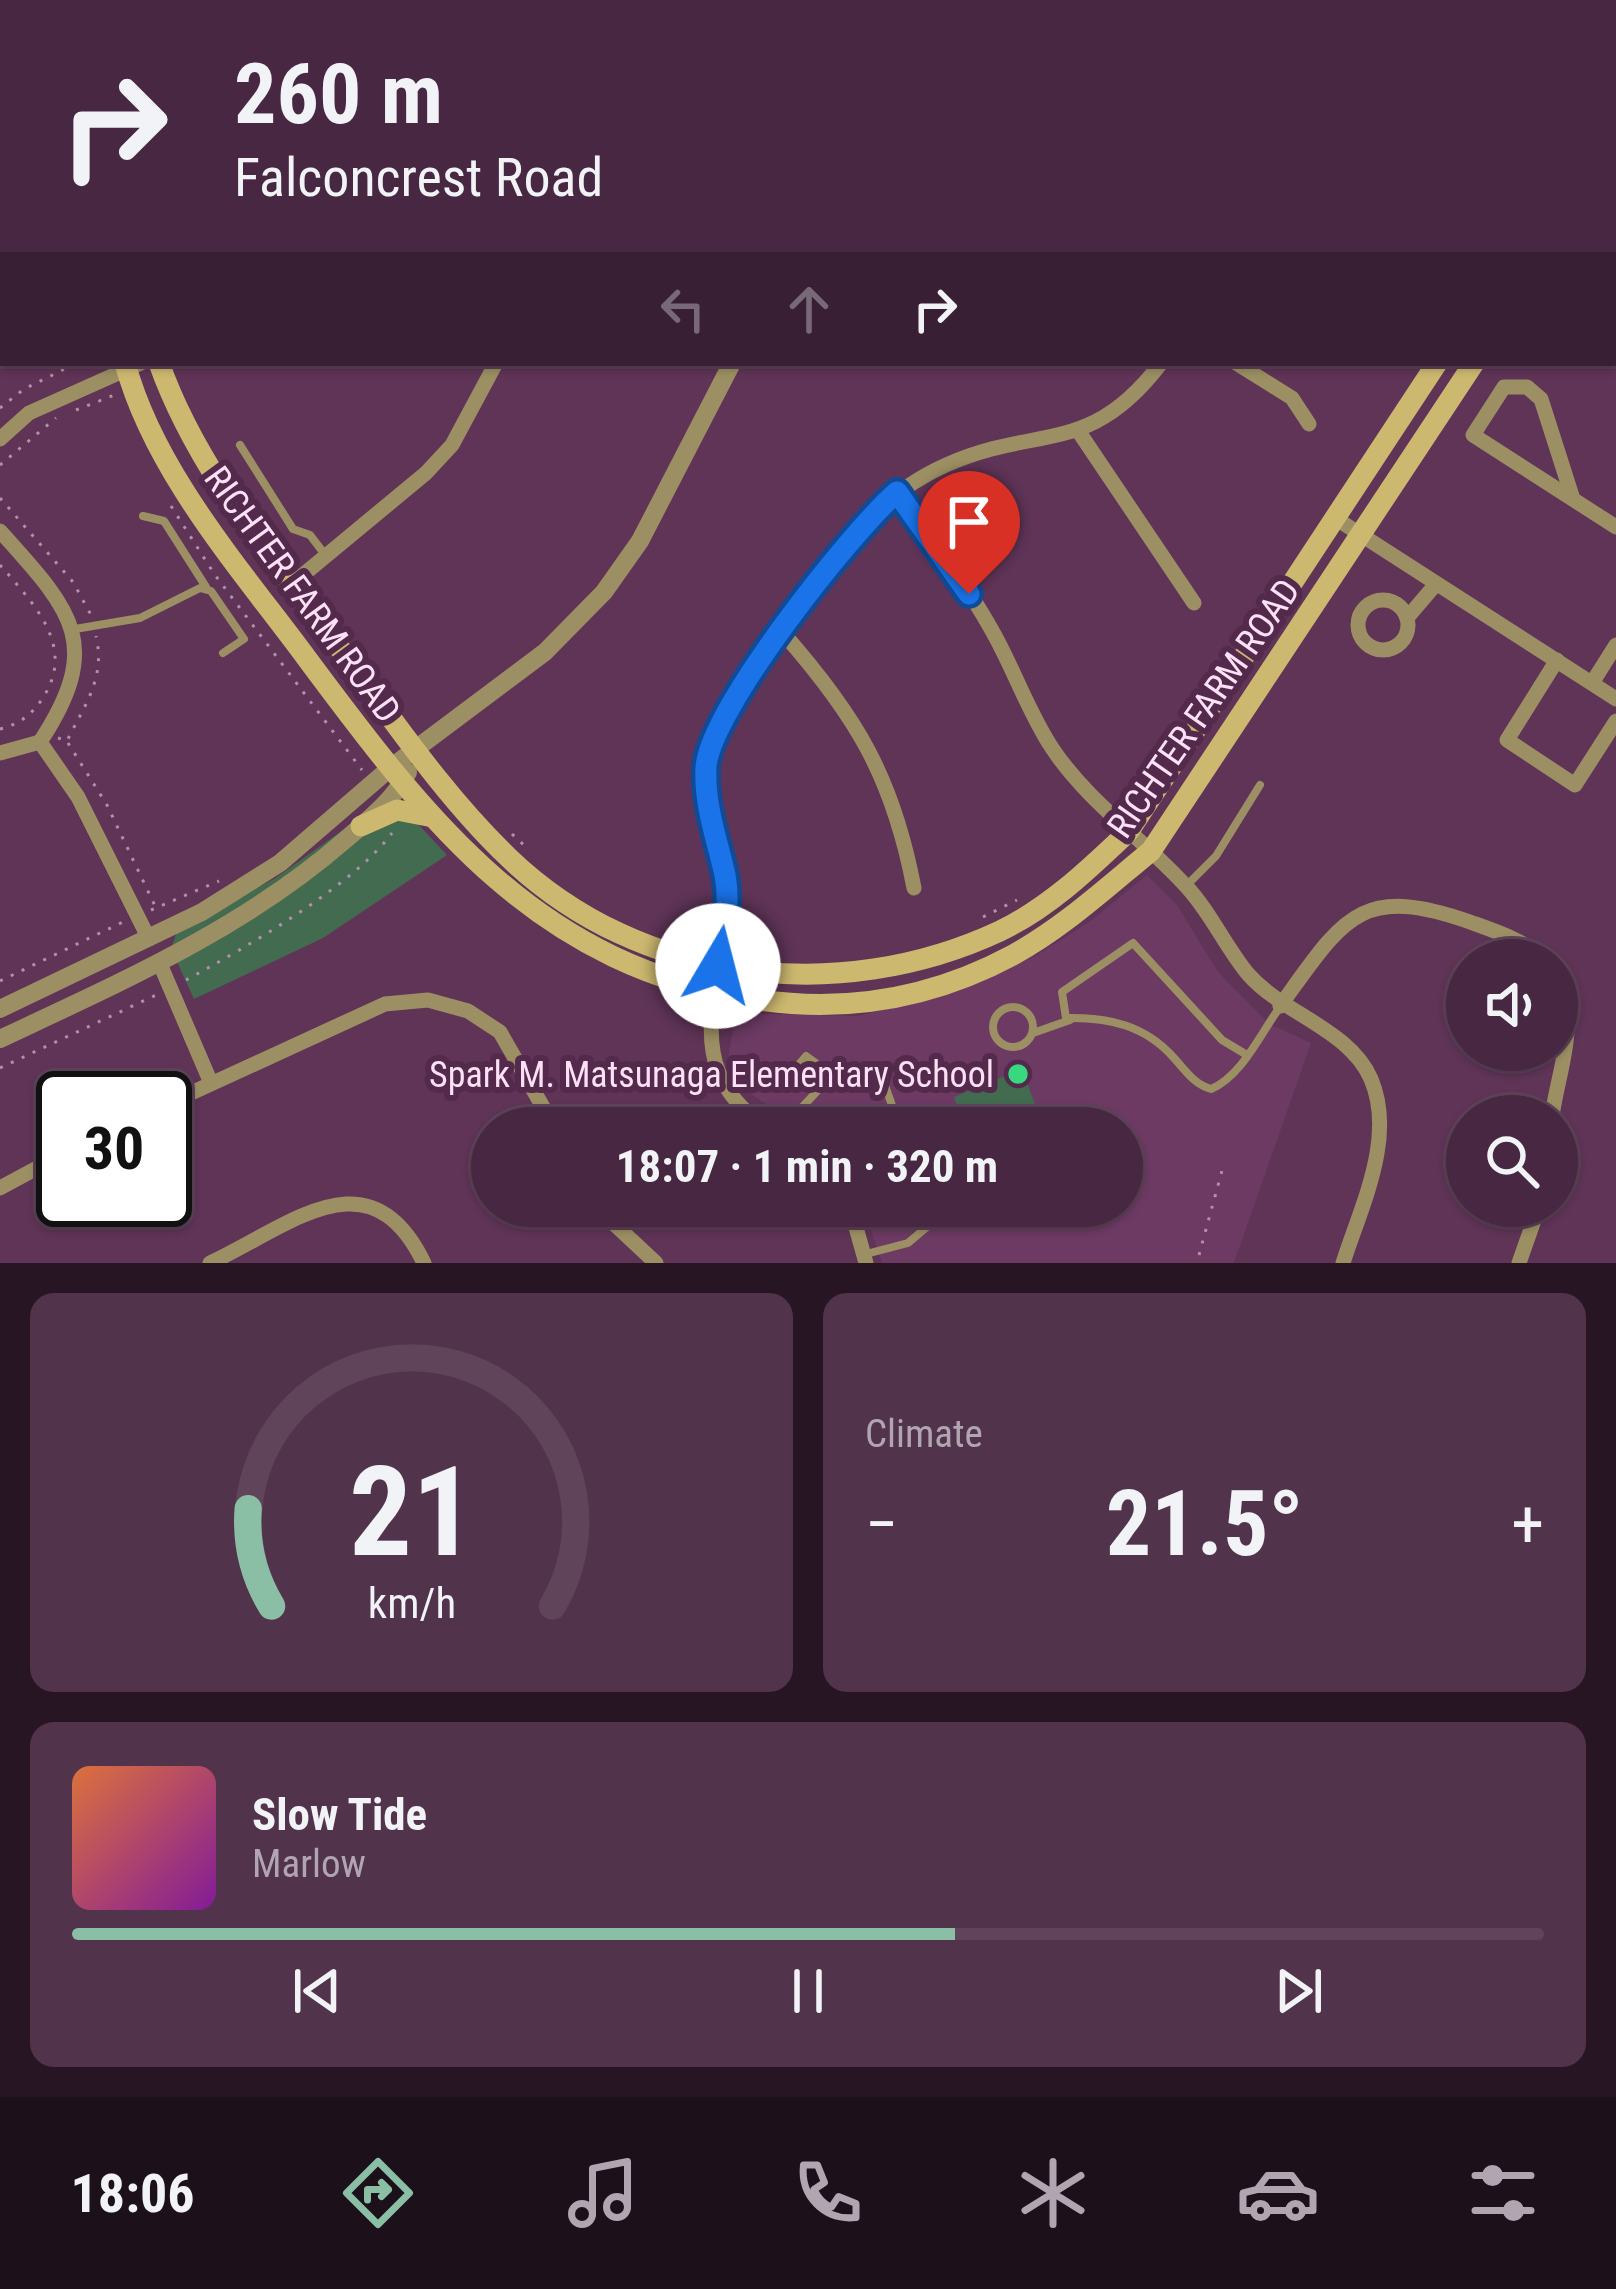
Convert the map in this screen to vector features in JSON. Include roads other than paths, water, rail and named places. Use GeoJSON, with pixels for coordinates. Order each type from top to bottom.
{"type":"FeatureCollection","features":[{"type":"Feature","properties":{"kind":"main road","name":"RICHTER FARM ROAD"},"geometry":{"type":"LineString","coordinates":[[131,366],[179,480],[395,777],[524,903],[569,936],[661,979],[715,994],[857,1006],[934,990],[1015,954],[1087,904],[1151,851],[1472,366]]}},
{"type":"Feature","properties":{"kind":"main road","name":"RICHTER FARM ROAD"},"geometry":{"type":"LineString","coordinates":[[160,366],[208,471],[418,752],[509,858],[541,885],[624,935],[718,966],[825,977],[922,962],[1004,929],[1072,885],[1130,831],[1435,366]]}},
{"type":"Feature","properties":{"kind":"main road"},"geometry":{"type":"LineString","coordinates":[[361,826],[397,810],[434,817]]}},
{"type":"Feature","properties":{"kind":"street"},"geometry":{"type":"LineString","coordinates":[[0,439],[28,413],[129,366]]}},
{"type":"Feature","properties":{"kind":"street"},"geometry":{"type":"LineString","coordinates":[[292,584],[452,445],[494,366]]}},
{"type":"Feature","properties":{"kind":"street"},"geometry":{"type":"LineString","coordinates":[[0,1040],[160,964],[254,909],[361,826],[418,752],[544,652],[604,592],[640,541],[730,366]]}},
{"type":"Feature","properties":{"kind":"street"},"geometry":{"type":"LineString","coordinates":[[738,1107],[719,1081],[710,1038],[726,878],[707,800],[708,747],[717,725],[840,549],[897,492],[948,464],[1079,432],[1141,389],[1159,366]]}},
{"type":"Feature","properties":{"kind":"street"},"geometry":{"type":"LineString","coordinates":[[1241,366],[1292,398],[1309,424]]}},
{"type":"Feature","properties":{"kind":"street"},"geometry":{"type":"LineString","coordinates":[[1573,499],[1541,399],[1527,387],[1504,387],[1473,435],[1616,527]]}},
{"type":"Feature","properties":{"kind":"street"},"geometry":{"type":"LineString","coordinates":[[1079,432],[1194,603]]}},
{"type":"Feature","properties":{"kind":"street"},"geometry":{"type":"LineString","coordinates":[[897,492],[989,624],[1055,752],[1186,886],[1225,945],[1280,1006],[1330,1034],[1359,1059],[1380,1107],[1381,1139],[1342,1263]]}},
{"type":"Feature","properties":{"kind":"street"},"geometry":{"type":"LineString","coordinates":[[1335,518],[1616,699]]}},
{"type":"Feature","properties":{"kind":"street"},"geometry":{"type":"LineString","coordinates":[[0,531],[75,629],[75,678],[40,742],[0,753]]}},
{"type":"Feature","properties":{"kind":"street"},"geometry":{"type":"LineString","coordinates":[[1407,618],[1436,584]]}},
{"type":"Feature","properties":{"kind":"street"},"geometry":{"type":"LineString","coordinates":[[783,633],[825,680],[871,749],[898,810],[914,888]]}},
{"type":"Feature","properties":{"kind":"street"},"geometry":{"type":"LineString","coordinates":[[1592,683],[1616,645]]}},
{"type":"Feature","properties":{"kind":"street"},"geometry":{"type":"LineString","coordinates":[[1557,661],[1508,740],[1575,785],[1616,721]]}},
{"type":"Feature","properties":{"kind":"street"},"geometry":{"type":"LineString","coordinates":[[40,742],[78,797],[149,939]]}},
{"type":"Feature","properties":{"kind":"street"},"geometry":{"type":"LineString","coordinates":[[0,1009],[149,939],[280,863],[395,777]]}},
{"type":"Feature","properties":{"kind":"street"},"geometry":{"type":"LineString","coordinates":[[1280,1006],[1319,952],[1366,912],[1390,904],[1403,902],[1479,925],[1505,939]]}},
{"type":"Feature","properties":{"kind":"street"},"geometry":{"type":"LineString","coordinates":[[160,964],[212,1083]]}},
{"type":"Feature","properties":{"kind":"street"},"geometry":{"type":"LineString","coordinates":[[192,1093],[385,1004],[428,1000],[468,1011],[511,1043],[544,1107]]}},
{"type":"Feature","properties":{"kind":"street"},"geometry":{"type":"LineString","coordinates":[[0,1188],[36,1169]]}},
{"type":"Feature","properties":{"kind":"street"},"geometry":{"type":"LineString","coordinates":[[210,1263],[243,1256],[322,1207],[345,1201],[371,1203],[412,1239],[424,1263]]}},
{"type":"Feature","properties":{"kind":"street"},"geometry":{"type":"LineString","coordinates":[[617,1227],[656,1263]]}},
{"type":"Feature","properties":{"kind":"street"},"geometry":{"type":"LineString","coordinates":[[856,1227],[865,1259]]}},
{"type":"Feature","properties":{"kind":"street"},"geometry":{"type":"LineString","coordinates":[[1519,1263],[1532,1227]]}},
{"type":"Feature","properties":{"kind":"lane"},"geometry":{"type":"LineString","coordinates":[[240,445],[293,529],[310,536],[327,557]]}},
{"type":"Feature","properties":{"kind":"lane"},"geometry":{"type":"LineString","coordinates":[[143,516],[164,521],[244,639],[223,653]]}},
{"type":"Feature","properties":{"kind":"lane"},"geometry":{"type":"LineString","coordinates":[[75,629],[140,617],[207,589]]}},
{"type":"Feature","properties":{"kind":"lane"},"geometry":{"type":"LineString","coordinates":[[1186,886],[1216,856],[1260,785]]}},
{"type":"Feature","properties":{"kind":"lane"},"geometry":{"type":"LineString","coordinates":[[1247,1055],[1222,1040],[1133,943],[1062,992],[1066,1018],[1132,1026],[1170,1052],[1198,1085],[1211,1089],[1224,1084],[1247,1055],[1280,1006]]}},
{"type":"Feature","properties":{"kind":"lane"},"geometry":{"type":"LineString","coordinates":[[1032,1034],[1031,1018],[1022,1009],[1009,1007],[994,1019],[996,1038],[1007,1046],[1020,1046],[1032,1034],[1078,1018]]}},
{"type":"Feature","properties":{"kind":"lane"},"geometry":{"type":"LineString","coordinates":[[782,1085],[806,1056],[832,1075]]}},
{"type":"Feature","properties":{"kind":"lane"},"geometry":{"type":"LineString","coordinates":[[802,1107],[832,1075],[858,1066],[883,1079],[892,1107]]}},
{"type":"Feature","properties":{"kind":"lane"},"geometry":{"type":"LineString","coordinates":[[865,1259],[920,1235],[927,1227]]}},
{"type":"Feature","properties":{"kind":"place","name":"Spark M. Matsunaga Elementary School"},"geometry":{"type":"Point","coordinates":[1018,1074]}}]}
